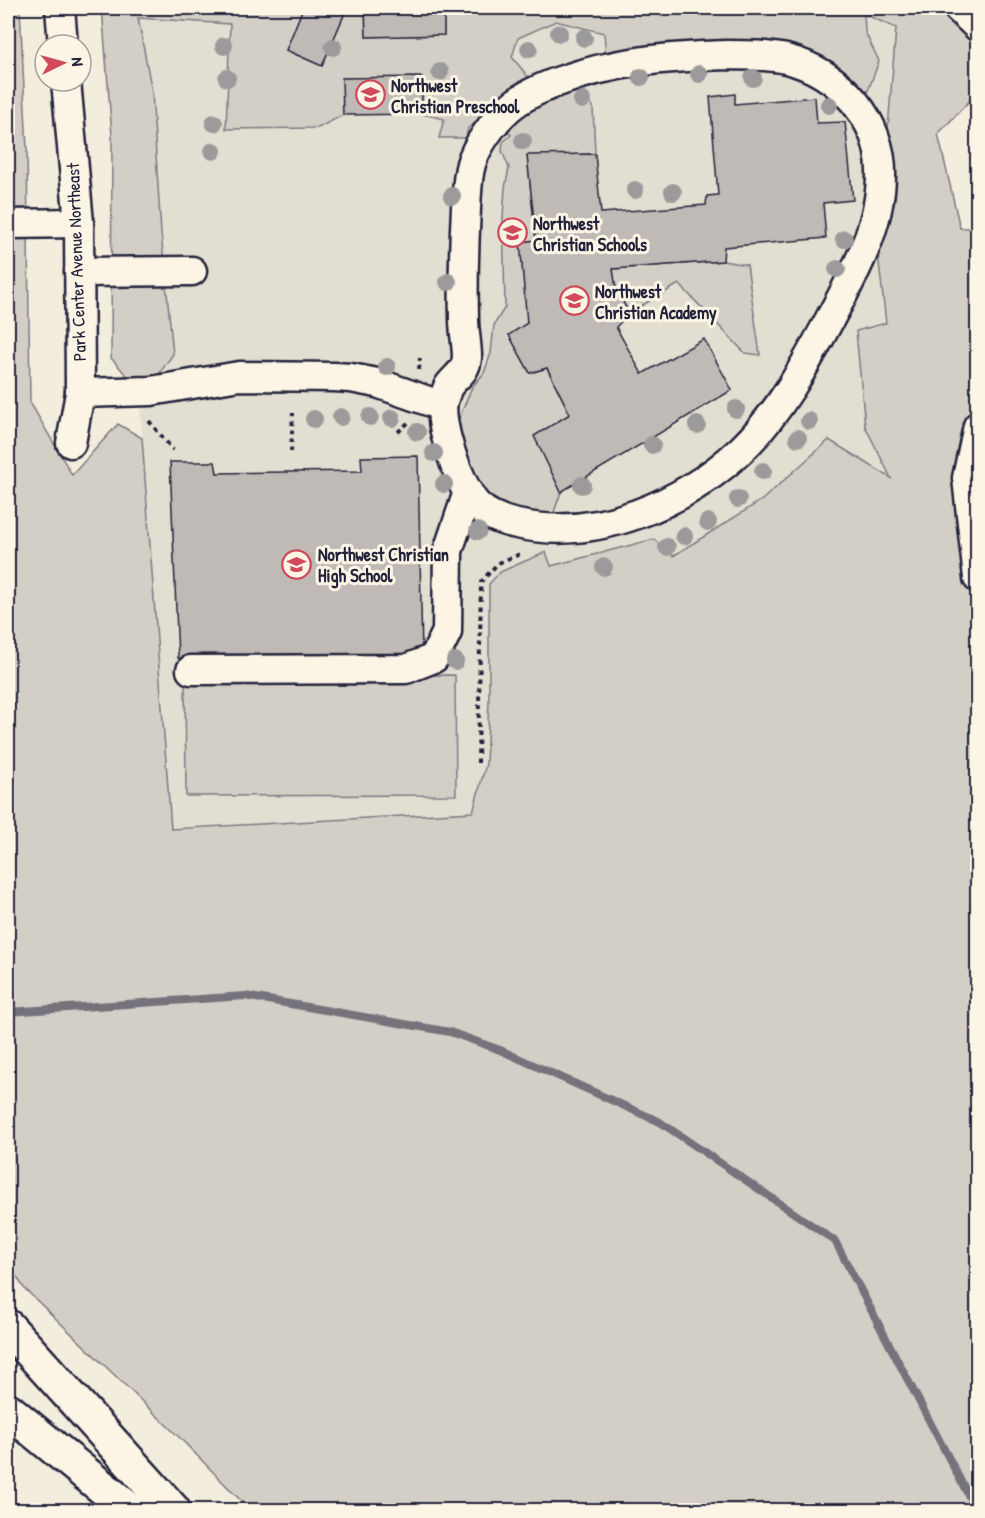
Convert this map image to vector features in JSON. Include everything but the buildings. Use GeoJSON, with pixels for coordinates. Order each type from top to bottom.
{"type":"FeatureCollection","features":[{"type":"Feature","properties":{"kind":"highway"},"geometry":{"type":"LineString","coordinates":[[8,1327],[173,1510]]}},
{"type":"Feature","properties":{"kind":"highway"},"geometry":{"type":"LineString","coordinates":[[8,1410],[130,1510]]}},
{"type":"Feature","properties":{"kind":"street"},"geometry":{"type":"LineString","coordinates":[[60,8],[62,33]]}},
{"type":"Feature","properties":{"kind":"street"},"geometry":{"type":"LineString","coordinates":[[958,8],[978,27]]}},
{"type":"Feature","properties":{"kind":"street"},"geometry":{"type":"LineString","coordinates":[[727,55],[768,56],[791,60],[814,70],[835,83],[864,112],[874,131],[880,153],[882,177],[871,230],[865,247],[814,350],[781,401],[742,449],[719,468],[669,500],[640,513],[609,522],[577,529],[548,529],[517,525],[500,519],[479,507],[468,492],[447,440],[442,406],[447,387],[460,375],[467,360],[464,319],[464,248],[468,178],[472,160],[493,124],[528,94],[591,70],[621,64],[656,59],[727,55]]}},
{"type":"Feature","properties":{"kind":"street","name":"Park Center Avenue Northeast"},"geometry":{"type":"LineString","coordinates":[[67,93],[79,224],[80,393],[71,443]]}},
{"type":"Feature","properties":{"kind":"street"},"geometry":{"type":"LineString","coordinates":[[8,224],[79,224]]}},
{"type":"Feature","properties":{"kind":"street"},"geometry":{"type":"LineString","coordinates":[[79,272],[192,271]]}},
{"type":"Feature","properties":{"kind":"street"},"geometry":{"type":"LineString","coordinates":[[80,393],[151,391],[239,376],[342,377],[377,383],[442,406]]}},
{"type":"Feature","properties":{"kind":"street"},"geometry":{"type":"LineString","coordinates":[[978,426],[967,478],[978,578]]}},
{"type":"Feature","properties":{"kind":"street"},"geometry":{"type":"LineString","coordinates":[[192,670],[406,669],[434,658],[447,632],[448,551],[468,492]]}},
{"type":"Feature","properties":{"kind":"path"},"geometry":{"type":"LineString","coordinates":[[291,452],[293,413]]}},
{"type":"Feature","properties":{"kind":"path"},"geometry":{"type":"LineString","coordinates":[[398,432],[413,419]]}},
{"type":"Feature","properties":{"kind":"path"},"geometry":{"type":"LineString","coordinates":[[149,421],[173,450]]}},
{"type":"Feature","properties":{"kind":"path"},"geometry":{"type":"LineString","coordinates":[[478,763],[481,582],[498,563],[532,549]]}},
{"type":"Feature","properties":{"kind":"shaded area"},"geometry":{"type":"Polygon","coordinates":[[[8,8],[20,8],[27,149],[30,402],[72,475],[118,424],[142,438],[171,829],[473,812],[486,764],[489,702],[489,584],[500,572],[546,552],[551,566],[654,539],[673,556],[762,500],[829,440],[891,478],[865,426],[856,331],[886,323],[878,254],[896,28],[864,14],[865,32],[879,61],[866,96],[807,59],[606,58],[604,33],[556,21],[518,38],[512,57],[530,79],[530,86],[468,128],[466,138],[439,138],[444,119],[422,114],[422,78],[343,78],[343,115],[318,128],[226,129],[230,24],[138,18],[152,92],[161,233],[173,354],[155,380],[129,378],[111,358],[112,136],[102,8],[303,8],[286,50],[322,66],[347,8],[365,8],[366,37],[444,35],[444,8],[977,8],[977,93],[938,134],[960,228],[978,228],[977,1510],[250,1510],[179,1437],[24,1288],[8,1263],[8,8]]]}},
{"type":"Feature","properties":{"kind":"shaded area","name":"Northwest Christian Schools"},"geometry":{"type":"Polygon","coordinates":[[[111,8],[849,8],[896,28],[898,805],[171,829],[111,8]]]}},
{"type":"Feature","properties":{"kind":"shaded area"},"geometry":{"type":"Polygon","coordinates":[[[576,91],[593,106],[595,154],[527,156],[536,240],[527,323],[509,335],[530,373],[547,368],[570,414],[535,436],[561,492],[553,515],[499,508],[483,495],[456,426],[472,387],[484,373],[491,353],[494,325],[505,307],[503,217],[509,168],[502,151],[503,142],[511,135],[506,129],[526,110],[576,91]]]}},
{"type":"Feature","properties":{"kind":"shaded area"},"geometry":{"type":"Polygon","coordinates":[[[723,261],[747,265],[760,355],[745,353],[679,284],[629,313],[616,289],[613,269],[723,261]]]}},
{"type":"Feature","properties":{"kind":"shaded area"},"geometry":{"type":"Polygon","coordinates":[[[455,675],[456,795],[186,796],[185,676],[455,675]]]}},
{"type":"Feature","properties":{"kind":"waterway"},"geometry":{"type":"LineString","coordinates":[[8,1012],[245,996],[450,1032],[500,1050],[660,1122],[835,1241],[976,1510]]}},
{"type":"Feature","properties":{"kind":"place","name":"Northwest Christian Preschool"},"geometry":{"type":"Point","coordinates":[370,95]}},
{"type":"Feature","properties":{"kind":"place","name":"Northwest Christian Schools"},"geometry":{"type":"Point","coordinates":[512,233]}},
{"type":"Feature","properties":{"kind":"place","name":"Northwest Christian Academy"},"geometry":{"type":"Point","coordinates":[574,301]}},
{"type":"Feature","properties":{"kind":"place","name":"Northwest Christian High School"},"geometry":{"type":"Point","coordinates":[297,564]}}]}
